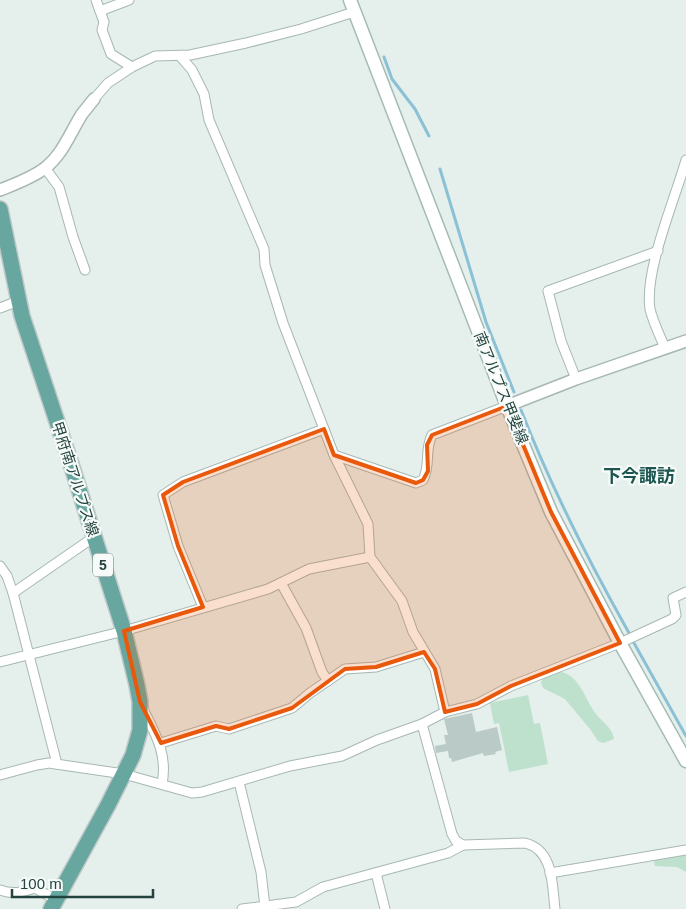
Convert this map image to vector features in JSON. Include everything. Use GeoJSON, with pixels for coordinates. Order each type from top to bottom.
{"type":"FeatureCollection","features":[{"type":"Feature","properties":{"kind":"main road","name":"南アルプス甲斐線"},"geometry":{"type":"LineString","coordinates":[[352,6],[507,406],[551,512],[620,643],[686,761]]}},
{"type":"Feature","properties":{"kind":"main road","name":"甲府南アルプス線"},"geometry":{"type":"LineString","coordinates":[[0,210],[18,301],[124,631],[140,702],[138,736],[133,755],[54,905]]}},
{"type":"Feature","properties":{"kind":"street"},"geometry":{"type":"LineString","coordinates":[[96,0],[104,22],[102,30],[111,54],[132,67]]}},
{"type":"Feature","properties":{"kind":"street"},"geometry":{"type":"LineString","coordinates":[[100,11],[129,0]]}},
{"type":"Feature","properties":{"kind":"street"},"geometry":{"type":"LineString","coordinates":[[0,190],[26,179],[45,168],[54,160],[66,144],[82,114],[94,99],[108,84],[132,67],[155,56],[190,55],[300,29],[352,6]]}},
{"type":"Feature","properties":{"kind":"street"},"geometry":{"type":"LineString","coordinates":[[180,56],[192,70],[204,94],[209,120],[264,249],[265,265],[283,323],[334,455],[368,524],[370,557],[402,601],[413,632],[435,669],[445,712]]}},
{"type":"Feature","properties":{"kind":"street"},"geometry":{"type":"LineString","coordinates":[[665,348],[650,308],[651,285],[658,251],[686,160]]}},
{"type":"Feature","properties":{"kind":"street"},"geometry":{"type":"LineString","coordinates":[[45,168],[58,187],[85,270]]}},
{"type":"Feature","properties":{"kind":"street"},"geometry":{"type":"LineString","coordinates":[[576,379],[561,341],[548,291],[658,251]]}},
{"type":"Feature","properties":{"kind":"street"},"geometry":{"type":"LineString","coordinates":[[0,308],[18,301]]}},
{"type":"Feature","properties":{"kind":"street"},"geometry":{"type":"LineString","coordinates":[[334,455],[416,483],[423,480],[428,471],[427,445],[432,435],[576,379],[686,341]]}},
{"type":"Feature","properties":{"kind":"street"},"geometry":{"type":"LineString","coordinates":[[203,607],[178,546],[163,495],[183,482],[324,429]]}},
{"type":"Feature","properties":{"kind":"street"},"geometry":{"type":"LineString","coordinates":[[13,592],[94,536]]}},
{"type":"Feature","properties":{"kind":"street"},"geometry":{"type":"LineString","coordinates":[[0,662],[124,631],[268,589],[308,569],[370,557]]}},
{"type":"Feature","properties":{"kind":"street"},"geometry":{"type":"LineString","coordinates":[[0,566],[7,576],[13,592],[57,764]]}},
{"type":"Feature","properties":{"kind":"street"},"geometry":{"type":"LineString","coordinates":[[281,583],[306,628],[319,664],[328,681]]}},
{"type":"Feature","properties":{"kind":"street"},"geometry":{"type":"LineString","coordinates":[[0,775],[48,763],[124,774],[192,793],[239,782],[290,766],[342,756],[377,740],[422,724],[445,712],[477,704],[511,686],[620,643],[672,619],[676,615],[673,598],[686,592]]}},
{"type":"Feature","properties":{"kind":"street"},"geometry":{"type":"LineString","coordinates":[[160,743],[216,726],[229,729],[292,708],[345,669],[376,667],[424,652]]}},
{"type":"Feature","properties":{"kind":"street"},"geometry":{"type":"LineString","coordinates":[[140,702],[160,743],[164,774],[162,784]]}},
{"type":"Feature","properties":{"kind":"street"},"geometry":{"type":"LineString","coordinates":[[422,724],[452,834],[456,841],[463,845]]}},
{"type":"Feature","properties":{"kind":"street"},"geometry":{"type":"LineString","coordinates":[[239,782],[261,872],[260,907]]}},
{"type":"Feature","properties":{"kind":"street"},"geometry":{"type":"LineString","coordinates":[[242,909],[296,902],[323,887],[448,853],[463,845],[525,843],[535,845],[542,851],[550,868],[555,909]]}},
{"type":"Feature","properties":{"kind":"street"},"geometry":{"type":"LineString","coordinates":[[550,873],[686,850]]}},
{"type":"Feature","properties":{"kind":"street"},"geometry":{"type":"LineString","coordinates":[[376,873],[385,909]]}},
{"type":"Feature","properties":{"kind":"street"},"geometry":{"type":"LineString","coordinates":[[0,890],[9,894],[36,888],[54,905]]}},
{"type":"Feature","properties":{"kind":"highlighted area"},"geometry":{"type":"Polygon","coordinates":[[[507,406],[551,512],[620,643],[511,686],[477,704],[445,712],[435,669],[424,652],[376,667],[345,669],[292,708],[229,729],[216,726],[161,743],[140,702],[124,631],[203,607],[178,546],[163,495],[183,482],[324,429],[334,455],[416,483],[423,480],[428,471],[427,445],[432,435],[507,406]]]}},
{"type":"Feature","properties":{"kind":"green space"},"geometry":{"type":"Polygon","coordinates":[[[558,671],[566,673],[577,682],[596,714],[611,731],[614,739],[603,743],[598,741],[565,699],[543,688],[541,683],[543,678],[558,671]]]}},
{"type":"Feature","properties":{"kind":"green space"},"geometry":{"type":"Polygon","coordinates":[[[528,695],[534,724],[540,723],[548,764],[509,772],[499,723],[494,724],[490,703],[528,695]]]}},
{"type":"Feature","properties":{"kind":"green space"},"geometry":{"type":"Polygon","coordinates":[[[686,855],[686,872],[677,867],[655,866],[654,862],[659,857],[686,855]]]}},
{"type":"Feature","properties":{"kind":"building"},"geometry":{"type":"Polygon","coordinates":[[[472,713],[476,732],[497,727],[502,750],[495,752],[496,754],[484,756],[483,753],[452,762],[448,751],[436,753],[435,746],[446,744],[444,735],[448,735],[444,719],[472,713]]]}},
{"type":"Feature","properties":{"kind":"waterway"},"geometry":{"type":"LineString","coordinates":[[384,57],[392,79],[415,109],[429,136]]}},
{"type":"Feature","properties":{"kind":"waterway"},"geometry":{"type":"LineString","coordinates":[[440,169],[486,322],[514,392]]}},
{"type":"Feature","properties":{"kind":"waterway"},"geometry":{"type":"LineString","coordinates":[[521,410],[571,523],[629,633]]}},
{"type":"Feature","properties":{"kind":"waterway"},"geometry":{"type":"LineString","coordinates":[[634,643],[686,736]]}},
{"type":"Feature","properties":{"kind":"district","name":"下今諏訪"},"geometry":{"type":"Point","coordinates":[639,476]}}]}
